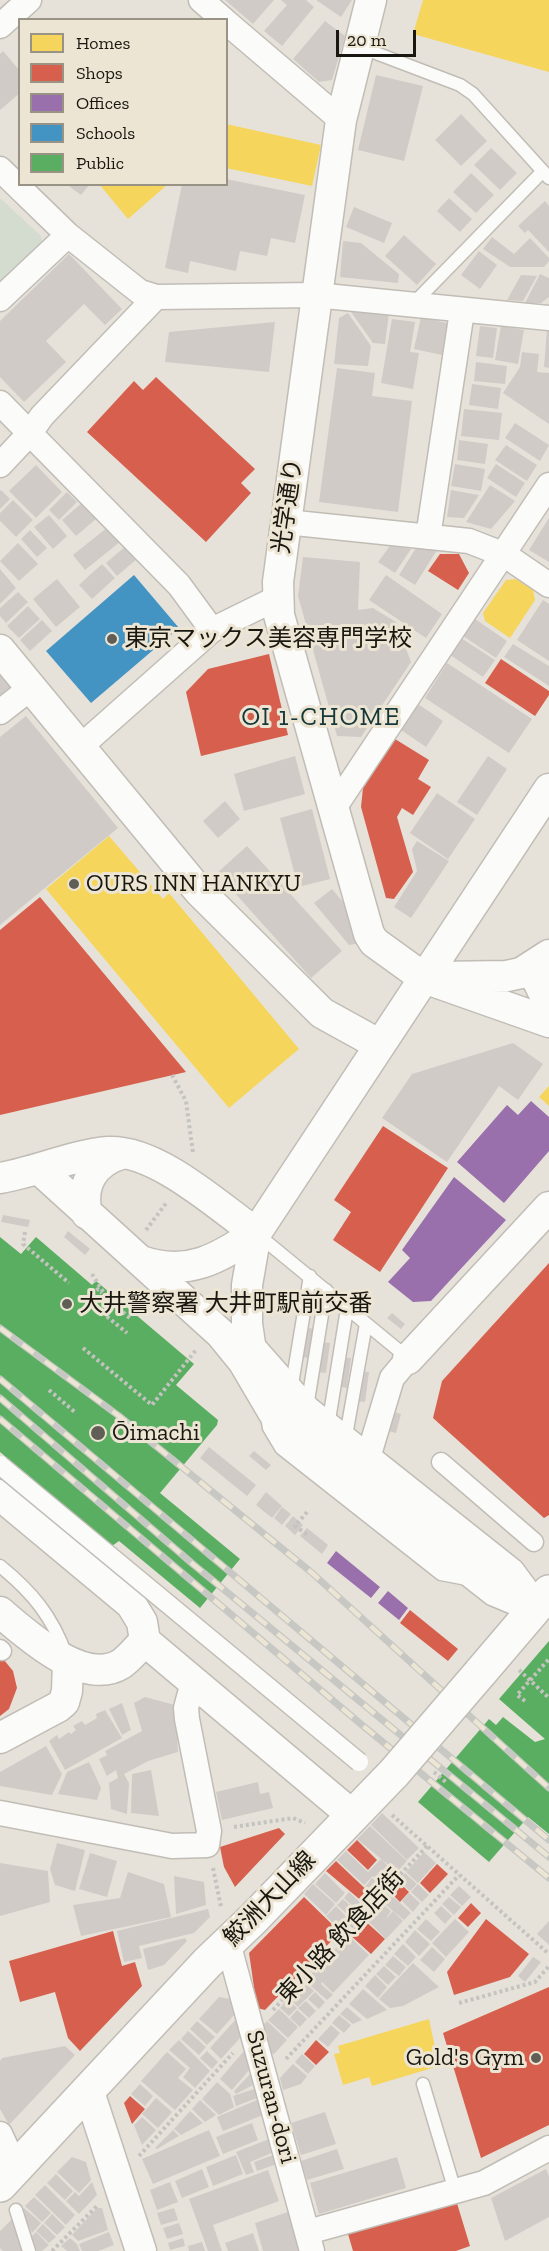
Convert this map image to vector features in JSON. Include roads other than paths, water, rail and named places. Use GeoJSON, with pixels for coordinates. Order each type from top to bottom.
{"type":"FeatureCollection","features":[{"type":"Feature","properties":{"kind":"main road","name":"鮫洲大山線"},"geometry":{"type":"LineString","coordinates":[[10,2188],[88,2089],[225,1928],[352,1815],[394,1773],[542,1600]]}},
{"type":"Feature","properties":{"kind":"street"},"geometry":{"type":"LineString","coordinates":[[0,26],[29,0]]}},
{"type":"Feature","properties":{"kind":"street"},"geometry":{"type":"LineString","coordinates":[[201,0],[222,18]]}},
{"type":"Feature","properties":{"kind":"street","name":"光学通り"},"geometry":{"type":"LineString","coordinates":[[371,0],[341,120],[315,295],[277,598],[283,632],[369,934],[384,951],[424,978],[549,1022]]}},
{"type":"Feature","properties":{"kind":"street"},"geometry":{"type":"LineString","coordinates":[[228,24],[341,120]]}},
{"type":"Feature","properties":{"kind":"street"},"geometry":{"type":"LineString","coordinates":[[0,169],[68,235],[140,292],[156,297],[315,295],[549,318]]}},
{"type":"Feature","properties":{"kind":"street"},"geometry":{"type":"LineString","coordinates":[[0,299],[68,235]]}},
{"type":"Feature","properties":{"kind":"street"},"geometry":{"type":"LineString","coordinates":[[0,465],[30,433],[42,416],[156,297]]}},
{"type":"Feature","properties":{"kind":"street"},"geometry":{"type":"LineString","coordinates":[[428,537],[462,311]]}},
{"type":"Feature","properties":{"kind":"street"},"geometry":{"type":"LineString","coordinates":[[0,403],[179,585],[212,630]]}},
{"type":"Feature","properties":{"kind":"street"},"geometry":{"type":"LineString","coordinates":[[334,808],[549,485]]}},
{"type":"Feature","properties":{"kind":"street"},"geometry":{"type":"LineString","coordinates":[[286,522],[469,541],[504,555],[549,585]]}},
{"type":"Feature","properties":{"kind":"street"},"geometry":{"type":"LineString","coordinates":[[80,747],[212,630],[277,598]]}},
{"type":"Feature","properties":{"kind":"street"},"geometry":{"type":"LineString","coordinates":[[0,650],[199,891],[322,1013],[380,1045]]}},
{"type":"Feature","properties":{"kind":"street"},"geometry":{"type":"LineString","coordinates":[[0,712],[32,687]]}},
{"type":"Feature","properties":{"kind":"street"},"geometry":{"type":"LineString","coordinates":[[40,1170],[87,1214],[140,1247],[159,1267],[190,1267],[233,1249],[256,1233],[549,789]]}},
{"type":"Feature","properties":{"kind":"street"},"geometry":{"type":"LineString","coordinates":[[424,978],[507,976],[540,961],[549,1004]]}},
{"type":"Feature","properties":{"kind":"street"},"geometry":{"type":"LineString","coordinates":[[0,1178],[40,1170],[85,1156],[125,1153],[141,1157],[160,1167],[256,1233]]}},
{"type":"Feature","properties":{"kind":"street"},"geometry":{"type":"LineString","coordinates":[[87,1214],[83,1199],[90,1177],[105,1160],[125,1153]]}},
{"type":"Feature","properties":{"kind":"street"},"geometry":{"type":"LineString","coordinates":[[542,1600],[495,1591],[283,1422],[308,1417],[392,1378],[549,1207]]}},
{"type":"Feature","properties":{"kind":"street"},"geometry":{"type":"LineString","coordinates":[[256,1233],[247,1285],[247,1324],[252,1350],[308,1417]]}},
{"type":"Feature","properties":{"kind":"street"},"geometry":{"type":"LineString","coordinates":[[140,1247],[221,1334],[308,1417],[542,1600]]}},
{"type":"Feature","properties":{"kind":"street"},"geometry":{"type":"LineString","coordinates":[[441,1462],[534,1542]]}},
{"type":"Feature","properties":{"kind":"street"},"geometry":{"type":"LineString","coordinates":[[0,1465],[116,1554],[359,1762]]}},
{"type":"Feature","properties":{"kind":"street"},"geometry":{"type":"LineString","coordinates":[[0,1495],[131,1604],[142,1622],[145,1641],[352,1815]]}},
{"type":"Feature","properties":{"kind":"street"},"geometry":{"type":"LineString","coordinates":[[0,1612],[68,1662],[89,1668],[109,1668],[120,1665],[145,1641]]}},
{"type":"Feature","properties":{"kind":"street"},"geometry":{"type":"LineString","coordinates":[[0,1738],[64,1702],[68,1662]]}},
{"type":"Feature","properties":{"kind":"street"},"geometry":{"type":"LineString","coordinates":[[0,1813],[172,1846],[208,1838],[187,1719],[186,1708],[193,1682]]}},
{"type":"Feature","properties":{"kind":"street","name":"Suzuran-dori"},"geometry":{"type":"LineString","coordinates":[[225,1928],[310,2242]]}},
{"type":"Feature","properties":{"kind":"street"},"geometry":{"type":"LineString","coordinates":[[88,2089],[141,2251]]}},
{"type":"Feature","properties":{"kind":"street"},"geometry":{"type":"LineString","coordinates":[[0,2134],[10,2188]]}},
{"type":"Feature","properties":{"kind":"street"},"geometry":{"type":"LineString","coordinates":[[310,2242],[483,2183],[549,2148]]}},
{"type":"Feature","properties":{"kind":"lane"},"geometry":{"type":"LineString","coordinates":[[359,46],[460,85],[473,94],[546,174],[412,304]]}},
{"type":"Feature","properties":{"kind":"lane"},"geometry":{"type":"LineString","coordinates":[[256,1233],[408,1359]]}},
{"type":"Feature","properties":{"kind":"lane"},"geometry":{"type":"LineString","coordinates":[[308,1417],[310,1276]]}},
{"type":"Feature","properties":{"kind":"lane"},"geometry":{"type":"LineString","coordinates":[[308,1417],[326,1290]]}},
{"type":"Feature","properties":{"kind":"lane"},"geometry":{"type":"LineString","coordinates":[[308,1417],[347,1309]]}},
{"type":"Feature","properties":{"kind":"lane"},"geometry":{"type":"LineString","coordinates":[[308,1417],[366,1324]]}},
{"type":"Feature","properties":{"kind":"lane"},"geometry":{"type":"LineString","coordinates":[[0,1566],[34,1595],[47,1613],[68,1662]]}},
{"type":"Feature","properties":{"kind":"lane"},"geometry":{"type":"LineString","coordinates":[[423,2084],[455,2192]]}},
{"type":"Feature","properties":{"kind":"lane"},"geometry":{"type":"LineString","coordinates":[[10,2188],[29,2251]]}},
{"type":"Feature","properties":{"kind":"railway"},"geometry":{"type":"LineString","coordinates":[[0,1328],[119,1416],[311,1572],[549,1788]]}},
{"type":"Feature","properties":{"kind":"railway"},"geometry":{"type":"LineString","coordinates":[[0,1379],[549,1840]]}},
{"type":"Feature","properties":{"kind":"railway"},"geometry":{"type":"LineString","coordinates":[[0,1398],[194,1565],[549,1857]]}},
{"type":"Feature","properties":{"kind":"railway"},"geometry":{"type":"LineString","coordinates":[[0,1419],[362,1725],[549,1878]]}},
{"type":"Feature","properties":{"kind":"place","name":"東京マックス美容専門学校"},"geometry":{"type":"Point","coordinates":[112,639]}},
{"type":"Feature","properties":{"kind":"place","name":"OURS INN HANKYU"},"geometry":{"type":"Point","coordinates":[74,884]}},
{"type":"Feature","properties":{"kind":"place","name":"大井警察署 大井町駅前交番"},"geometry":{"type":"Point","coordinates":[67,1304]}},
{"type":"Feature","properties":{"kind":"place","name":"Ōimachi"},"geometry":{"type":"Point","coordinates":[98,1433]}},
{"type":"Feature","properties":{"kind":"place","name":"Gold's Gym"},"geometry":{"type":"Point","coordinates":[536,2058]}},
{"type":"Feature","properties":{"kind":"district","name":"OI 1-CHOME"},"geometry":{"type":"Point","coordinates":[321,718]}}]}
